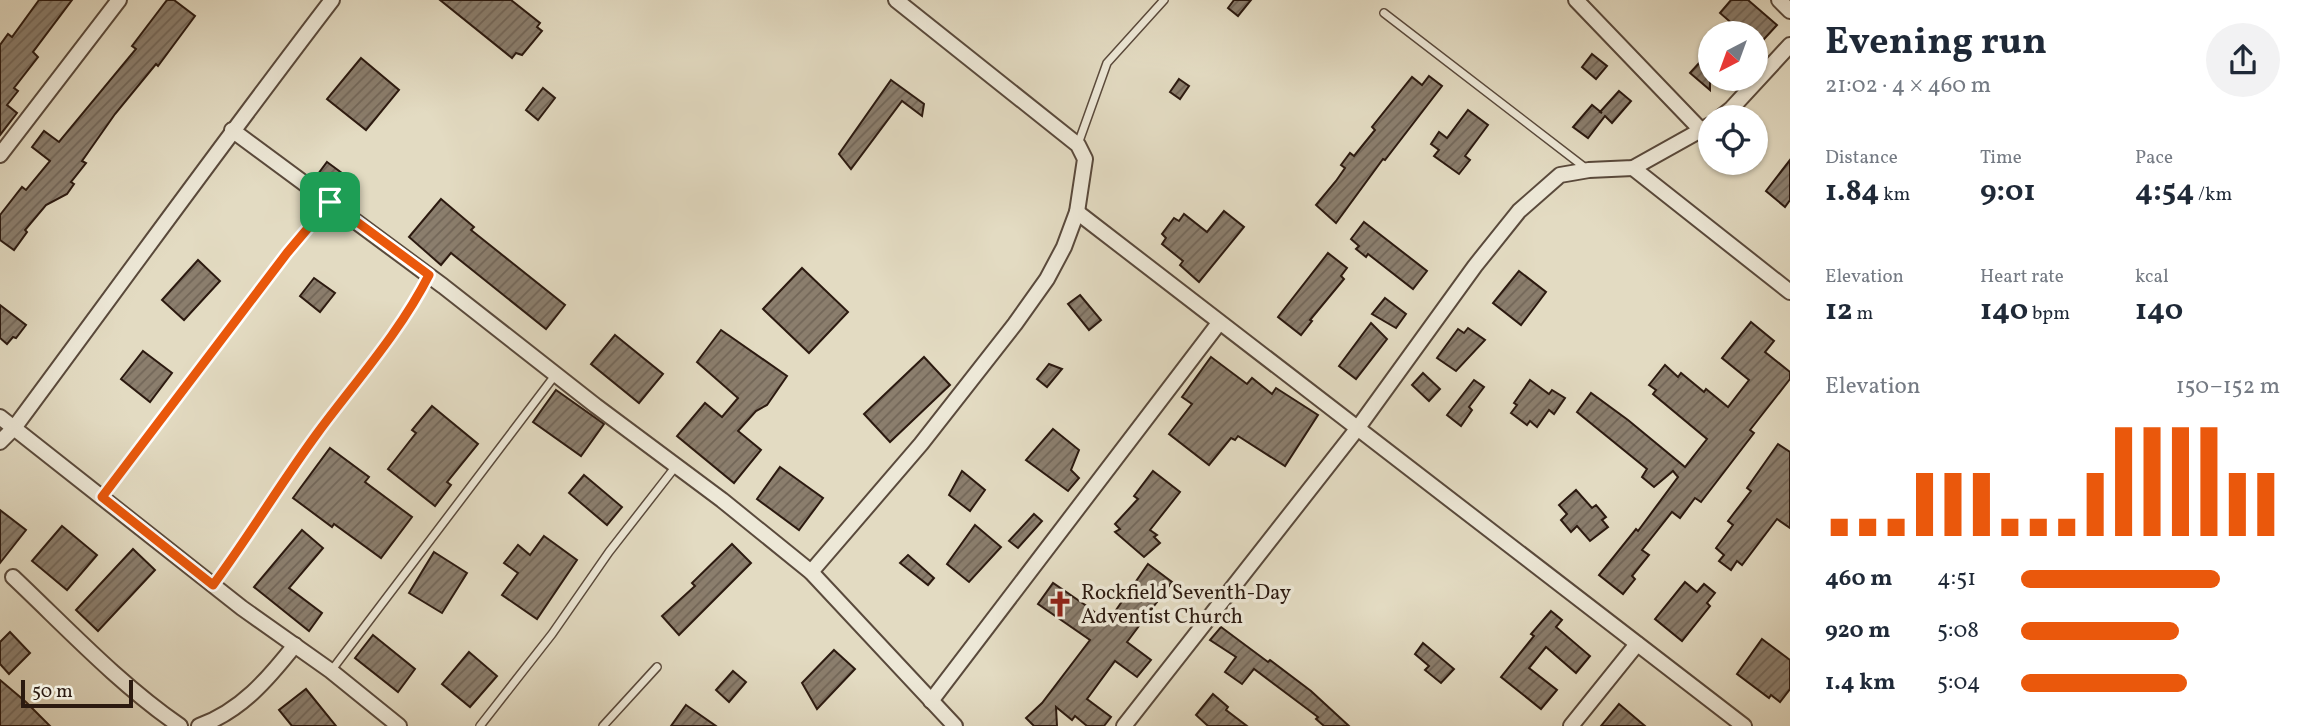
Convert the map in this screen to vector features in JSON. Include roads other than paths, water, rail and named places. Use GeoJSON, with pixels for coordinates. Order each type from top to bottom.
{"type":"FeatureCollection","features":[{"type":"Feature","properties":{"kind":"street"},"geometry":{"type":"LineString","coordinates":[[0,155],[119,0]]}},
{"type":"Feature","properties":{"kind":"street"},"geometry":{"type":"LineString","coordinates":[[0,442],[14,428],[130,273],[232,130],[332,0]]}},
{"type":"Feature","properties":{"kind":"street"},"geometry":{"type":"LineString","coordinates":[[811,572],[921,444],[1016,324],[1047,279],[1064,247],[1077,212],[1085,159],[1078,145],[896,0]]}},
{"type":"Feature","properties":{"kind":"street"},"geometry":{"type":"LineString","coordinates":[[1576,0],[1698,119]]}},
{"type":"Feature","properties":{"kind":"street"},"geometry":{"type":"LineString","coordinates":[[1779,0],[1790,10]]}},
{"type":"Feature","properties":{"kind":"street"},"geometry":{"type":"LineString","coordinates":[[1735,105],[1790,45]]}},
{"type":"Feature","properties":{"kind":"street"},"geometry":{"type":"LineString","coordinates":[[232,130],[429,275],[811,572],[955,726]]}},
{"type":"Feature","properties":{"kind":"street"},"geometry":{"type":"LineString","coordinates":[[1124,726],[1357,429],[1475,266],[1519,211],[1560,175],[1589,170],[1633,168],[1698,131]]}},
{"type":"Feature","properties":{"kind":"street"},"geometry":{"type":"LineString","coordinates":[[1633,168],[1790,292]]}},
{"type":"Feature","properties":{"kind":"street"},"geometry":{"type":"LineString","coordinates":[[1077,212],[1744,726]]}},
{"type":"Feature","properties":{"kind":"street"},"geometry":{"type":"LineString","coordinates":[[931,701],[1220,323]]}},
{"type":"Feature","properties":{"kind":"street"},"geometry":{"type":"LineString","coordinates":[[0,416],[213,585],[331,671],[399,726]]}},
{"type":"Feature","properties":{"kind":"street"},"geometry":{"type":"LineString","coordinates":[[13,577],[128,688],[180,726]]}},
{"type":"Feature","properties":{"kind":"street"},"geometry":{"type":"LineString","coordinates":[[1571,726],[1637,644]]}},
{"type":"Feature","properties":{"kind":"street"},"geometry":{"type":"LineString","coordinates":[[199,726],[234,710],[267,680],[295,645]]}},
{"type":"Feature","properties":{"kind":"lane"},"geometry":{"type":"LineString","coordinates":[[1078,145],[1107,63],[1164,0]]}},
{"type":"Feature","properties":{"kind":"lane"},"geometry":{"type":"LineString","coordinates":[[1384,13],[1589,170]]}},
{"type":"Feature","properties":{"kind":"lane"},"geometry":{"type":"LineString","coordinates":[[102,497],[287,253],[330,202]]}},
{"type":"Feature","properties":{"kind":"lane"},"geometry":{"type":"LineString","coordinates":[[213,585],[318,433],[400,326],[429,275]]}},
{"type":"Feature","properties":{"kind":"lane"},"geometry":{"type":"LineString","coordinates":[[331,671],[556,374]]}},
{"type":"Feature","properties":{"kind":"lane"},"geometry":{"type":"LineString","coordinates":[[480,726],[552,634],[609,552],[676,466]]}},
{"type":"Feature","properties":{"kind":"lane"},"geometry":{"type":"LineString","coordinates":[[603,726],[657,667]]}},
{"type":"Feature","properties":{"kind":"place","name":"Rockfield Seventh-Day Adventist Church"},"geometry":{"type":"Point","coordinates":[1060,604]}}]}
